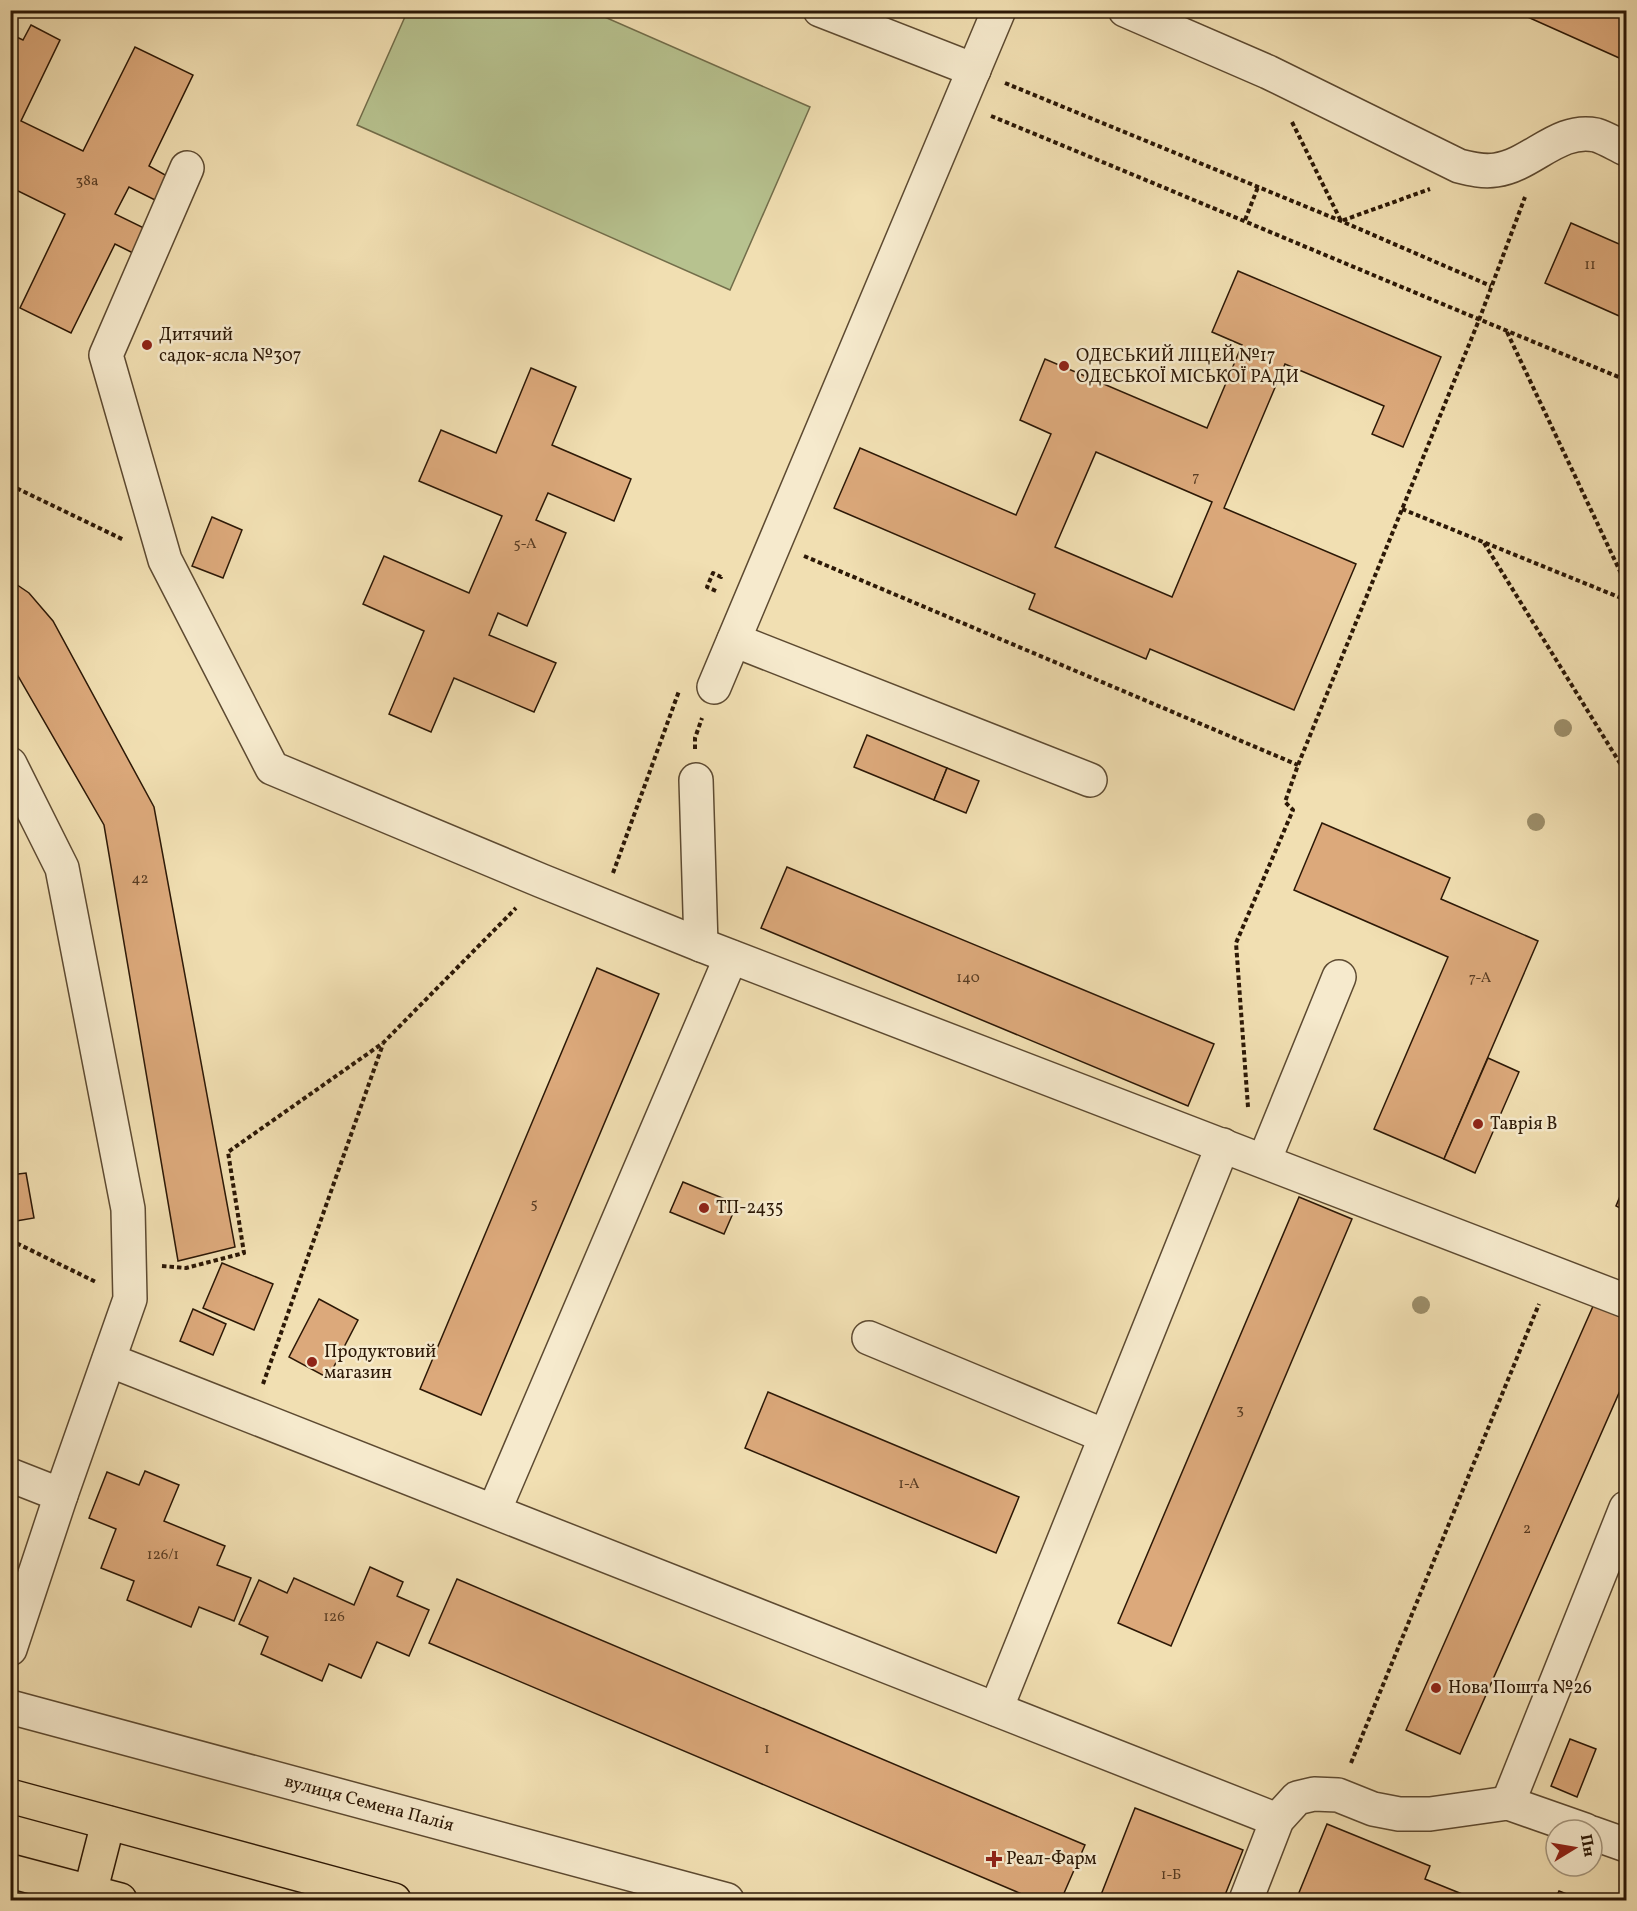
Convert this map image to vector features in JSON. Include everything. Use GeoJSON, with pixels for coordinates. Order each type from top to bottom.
{"type":"FeatureCollection","features":[{"type":"Feature","properties":{"kind":"main road"},"geometry":{"type":"LineString","coordinates":[[10,1796],[394,1900]]}},
{"type":"Feature","properties":{"kind":"main road"},"geometry":{"type":"LineString","coordinates":[[10,1872],[105,1897],[108,1823]]}},
{"type":"Feature","properties":{"kind":"street"},"geometry":{"type":"LineString","coordinates":[[820,10],[974,70]]}},
{"type":"Feature","properties":{"kind":"street"},"geometry":{"type":"LineString","coordinates":[[714,687],[999,10]]}},
{"type":"Feature","properties":{"kind":"street"},"geometry":{"type":"LineString","coordinates":[[1125,10],[1268,72],[1459,166],[1478,171],[1498,170],[1559,139],[1578,134],[1597,135],[1626,149]]}},
{"type":"Feature","properties":{"kind":"street"},"geometry":{"type":"LineString","coordinates":[[187,168],[106,356],[165,560],[272,768],[700,945],[1626,1301]]}},
{"type":"Feature","properties":{"kind":"street"},"geometry":{"type":"LineString","coordinates":[[734,640],[1089,780]]}},
{"type":"Feature","properties":{"kind":"street"},"geometry":{"type":"LineString","coordinates":[[10,764],[62,867],[128,1209],[130,1299],[10,1649]]}},
{"type":"Feature","properties":{"kind":"street"},"geometry":{"type":"LineString","coordinates":[[696,780],[700,945]]}},
{"type":"Feature","properties":{"kind":"street"},"geometry":{"type":"LineString","coordinates":[[494,1511],[731,957]]}},
{"type":"Feature","properties":{"kind":"street"},"geometry":{"type":"LineString","coordinates":[[996,1709],[1105,1436],[1246,1154],[1339,977]]}},
{"type":"Feature","properties":{"kind":"street"},"geometry":{"type":"LineString","coordinates":[[869,1338],[1105,1436]]}},
{"type":"Feature","properties":{"kind":"street"},"geometry":{"type":"LineString","coordinates":[[109,1360],[1277,1820]]}},
{"type":"Feature","properties":{"kind":"street"},"geometry":{"type":"LineString","coordinates":[[10,1475],[61,1495]]}},
{"type":"Feature","properties":{"kind":"street"},"geometry":{"type":"LineString","coordinates":[[1508,1803],[1626,1508]]}},
{"type":"Feature","properties":{"kind":"street","name":"вулиця Семена Палія"},"geometry":{"type":"LineString","coordinates":[[10,1707],[727,1900]]}},
{"type":"Feature","properties":{"kind":"street"},"geometry":{"type":"LineString","coordinates":[[1246,1900],[1277,1820],[1297,1798],[1314,1794],[1338,1794],[1373,1809],[1399,1814],[1430,1815],[1508,1803],[1551,1818]]}},
{"type":"Feature","properties":{"kind":"street"},"geometry":{"type":"LineString","coordinates":[[1604,1837],[1626,1845]]}},
{"type":"Feature","properties":{"kind":"path"},"geometry":{"type":"LineString","coordinates":[[974,70],[1341,221],[1491,286]]}},
{"type":"Feature","properties":{"kind":"path"},"geometry":{"type":"LineString","coordinates":[[1268,72],[1341,221]]}},
{"type":"Feature","properties":{"kind":"path"},"geometry":{"type":"LineString","coordinates":[[960,104],[1245,220],[1626,380]]}},
{"type":"Feature","properties":{"kind":"path"},"geometry":{"type":"LineString","coordinates":[[1246,1154],[1236,943],[1293,810],[1285,802],[1298,765],[1479,320],[1543,149]]}},
{"type":"Feature","properties":{"kind":"path"},"geometry":{"type":"LineString","coordinates":[[1341,221],[1478,171]]}},
{"type":"Feature","properties":{"kind":"path"},"geometry":{"type":"LineString","coordinates":[[1245,220],[1258,187]]}},
{"type":"Feature","properties":{"kind":"path"},"geometry":{"type":"LineString","coordinates":[[1506,331],[1626,584]]}},
{"type":"Feature","properties":{"kind":"path"},"geometry":{"type":"LineString","coordinates":[[10,485],[165,560]]}},
{"type":"Feature","properties":{"kind":"path"},"geometry":{"type":"LineString","coordinates":[[1402,509],[1626,600]]}},
{"type":"Feature","properties":{"kind":"path"},"geometry":{"type":"LineString","coordinates":[[1484,543],[1626,774]]}},
{"type":"Feature","properties":{"kind":"path"},"geometry":{"type":"LineString","coordinates":[[775,544],[1298,765]]}},
{"type":"Feature","properties":{"kind":"path"},"geometry":{"type":"LineString","coordinates":[[695,738],[699,726]]}},
{"type":"Feature","properties":{"kind":"path"},"geometry":{"type":"LineString","coordinates":[[129,1264],[186,1268],[244,1253],[228,1152],[383,1043],[542,881]]}},
{"type":"Feature","properties":{"kind":"path"},"geometry":{"type":"LineString","coordinates":[[251,1416],[383,1043]]}},
{"type":"Feature","properties":{"kind":"path"},"geometry":{"type":"LineString","coordinates":[[10,1240],[130,1299]]}},
{"type":"Feature","properties":{"kind":"path"},"geometry":{"type":"LineString","coordinates":[[1338,1794],[1552,1272]]}},
{"type":"Feature","properties":{"kind":"green space"},"geometry":{"type":"Polygon","coordinates":[[[408,10],[591,11],[810,107],[730,290],[357,125],[408,10]]]}},
{"type":"Feature","properties":{"kind":"building"},"geometry":{"type":"Polygon","coordinates":[[[1512,10],[1626,10],[1626,61],[1512,10]]]}},
{"type":"Feature","properties":{"kind":"building"},"geometry":{"type":"Polygon","coordinates":[[[31,25],[60,40],[21,121],[83,151],[135,47],[193,75],[149,166],[167,176],[155,200],[129,187],[115,214],[146,229],[133,253],[115,244],[71,333],[20,308],[65,214],[10,187],[10,34],[23,40],[31,25]]]}},
{"type":"Feature","properties":{"kind":"building"},"geometry":{"type":"Polygon","coordinates":[[[1571,223],[1626,247],[1626,319],[1545,283],[1571,223]]]}},
{"type":"Feature","properties":{"kind":"building"},"geometry":{"type":"Polygon","coordinates":[[[1238,271],[1441,357],[1403,447],[1372,434],[1384,406],[1285,364],[1224,508],[1356,564],[1294,710],[1150,649],[1146,659],[1029,609],[1035,594],[834,508],[860,448],[1016,515],[1051,434],[1020,420],[1045,359],[1207,428],[1242,345],[1212,332],[1238,271]],[[1096,452],[1055,547],[1172,597],[1212,502],[1096,452]]]}},
{"type":"Feature","properties":{"kind":"building"},"geometry":{"type":"Polygon","coordinates":[[[531,368],[576,387],[552,445],[631,479],[614,521],[548,493],[536,520],[566,533],[527,626],[498,613],[489,635],[556,663],[534,712],[454,678],[431,732],[389,714],[424,631],[363,604],[384,556],[469,593],[502,516],[419,481],[441,430],[496,453],[531,368]]]}},
{"type":"Feature","properties":{"kind":"building"},"geometry":{"type":"Polygon","coordinates":[[[212,517],[242,530],[223,578],[192,566],[212,517]]]}},
{"type":"Feature","properties":{"kind":"building"},"geometry":{"type":"Polygon","coordinates":[[[10,580],[29,593],[53,621],[154,807],[235,1247],[178,1261],[104,825],[10,662],[10,580]]]}},
{"type":"Feature","properties":{"kind":"building"},"geometry":{"type":"Polygon","coordinates":[[[867,735],[947,768],[934,800],[854,767],[867,735]]]}},
{"type":"Feature","properties":{"kind":"building"},"geometry":{"type":"Polygon","coordinates":[[[947,768],[979,781],[966,813],[934,800],[947,768]]]}},
{"type":"Feature","properties":{"kind":"building"},"geometry":{"type":"Polygon","coordinates":[[[1322,823],[1450,878],[1441,899],[1538,941],[1444,1159],[1374,1129],[1448,957],[1294,890],[1322,823]]]}},
{"type":"Feature","properties":{"kind":"building"},"geometry":{"type":"Polygon","coordinates":[[[787,867],[1214,1044],[1188,1106],[761,928],[787,867]]]}},
{"type":"Feature","properties":{"kind":"building"},"geometry":{"type":"Polygon","coordinates":[[[597,968],[659,994],[481,1415],[420,1389],[597,968]]]}},
{"type":"Feature","properties":{"kind":"building","name":"Таврія В"},"geometry":{"type":"Polygon","coordinates":[[[1488,1058],[1519,1072],[1475,1173],[1444,1159],[1488,1058]]]}},
{"type":"Feature","properties":{"kind":"building"},"geometry":{"type":"Polygon","coordinates":[[[26,1173],[34,1218],[10,1222],[10,1175],[26,1173]]]}},
{"type":"Feature","properties":{"kind":"building","name":"ТП-2435"},"geometry":{"type":"Polygon","coordinates":[[[683,1182],[737,1204],[724,1234],[670,1212],[683,1182]]]}},
{"type":"Feature","properties":{"kind":"building"},"geometry":{"type":"Polygon","coordinates":[[[1626,1182],[1626,1211],[1616,1206],[1626,1182]]]}},
{"type":"Feature","properties":{"kind":"building"},"geometry":{"type":"Polygon","coordinates":[[[1299,1197],[1352,1219],[1171,1646],[1118,1623],[1299,1197]]]}},
{"type":"Feature","properties":{"kind":"building"},"geometry":{"type":"Polygon","coordinates":[[[222,1263],[273,1284],[254,1330],[203,1308],[222,1263]]]}},
{"type":"Feature","properties":{"kind":"building"},"geometry":{"type":"Polygon","coordinates":[[[319,1299],[358,1320],[328,1378],[289,1357],[319,1299]]]}},
{"type":"Feature","properties":{"kind":"building"},"geometry":{"type":"Polygon","coordinates":[[[1594,1304],[1626,1319],[1626,1377],[1460,1754],[1406,1730],[1594,1304]]]}},
{"type":"Feature","properties":{"kind":"building"},"geometry":{"type":"Polygon","coordinates":[[[193,1309],[226,1324],[213,1355],[180,1341],[193,1309]]]}},
{"type":"Feature","properties":{"kind":"building"},"geometry":{"type":"Polygon","coordinates":[[[768,1392],[1019,1497],[996,1553],[745,1448],[768,1392]]]}},
{"type":"Feature","properties":{"kind":"building"},"geometry":{"type":"Polygon","coordinates":[[[145,1471],[179,1485],[164,1521],[225,1546],[217,1565],[251,1578],[234,1621],[199,1607],[191,1627],[127,1600],[134,1581],[101,1568],[116,1529],[89,1518],[107,1472],[139,1485],[145,1471]]]}},
{"type":"Feature","properties":{"kind":"building"},"geometry":{"type":"Polygon","coordinates":[[[370,1567],[403,1582],[397,1596],[429,1610],[409,1656],[377,1642],[361,1678],[329,1664],[322,1681],[261,1654],[268,1637],[239,1624],[259,1580],[287,1593],[294,1578],[354,1605],[370,1567]]]}},
{"type":"Feature","properties":{"kind":"building"},"geometry":{"type":"Polygon","coordinates":[[[457,1579],[1085,1845],[1061,1900],[1036,1900],[429,1643],[457,1579]]]}},
{"type":"Feature","properties":{"kind":"building"},"geometry":{"type":"Polygon","coordinates":[[[1570,1739],[1596,1749],[1577,1797],[1551,1786],[1570,1739]]]}},
{"type":"Feature","properties":{"kind":"building"},"geometry":{"type":"Polygon","coordinates":[[[1135,1808],[1243,1850],[1223,1900],[1099,1900],[1135,1808]]]}},
{"type":"Feature","properties":{"kind":"building"},"geometry":{"type":"Polygon","coordinates":[[[1327,1824],[1430,1866],[1425,1879],[1477,1900],[1296,1900],[1327,1824]]]}},
{"type":"Feature","properties":{"kind":"building"},"geometry":{"type":"Polygon","coordinates":[[[1559,1891],[1582,1900],[1555,1900],[1559,1891]]]}},
{"type":"Feature","properties":{"kind":"place","name":"Дитячий садок-ясла №307"},"geometry":{"type":"Point","coordinates":[147,345]}},
{"type":"Feature","properties":{"kind":"place","name":"ОДЕСЬКИЙ ЛІЦЕЙ №17 ОДЕСЬКОЇ МІСЬКОЇ РАДИ"},"geometry":{"type":"Point","coordinates":[1064,366]}},
{"type":"Feature","properties":{"kind":"place","name":"Таврія В"},"geometry":{"type":"Point","coordinates":[1478,1124]}},
{"type":"Feature","properties":{"kind":"place","name":"ТП-2435"},"geometry":{"type":"Point","coordinates":[704,1208]}},
{"type":"Feature","properties":{"kind":"place","name":"Продуктовий магазин"},"geometry":{"type":"Point","coordinates":[312,1362]}},
{"type":"Feature","properties":{"kind":"place","name":"Нова Пошта №26"},"geometry":{"type":"Point","coordinates":[1436,1688]}},
{"type":"Feature","properties":{"kind":"place","name":"Реал-Фарм"},"geometry":{"type":"Point","coordinates":[994,1859]}}]}
